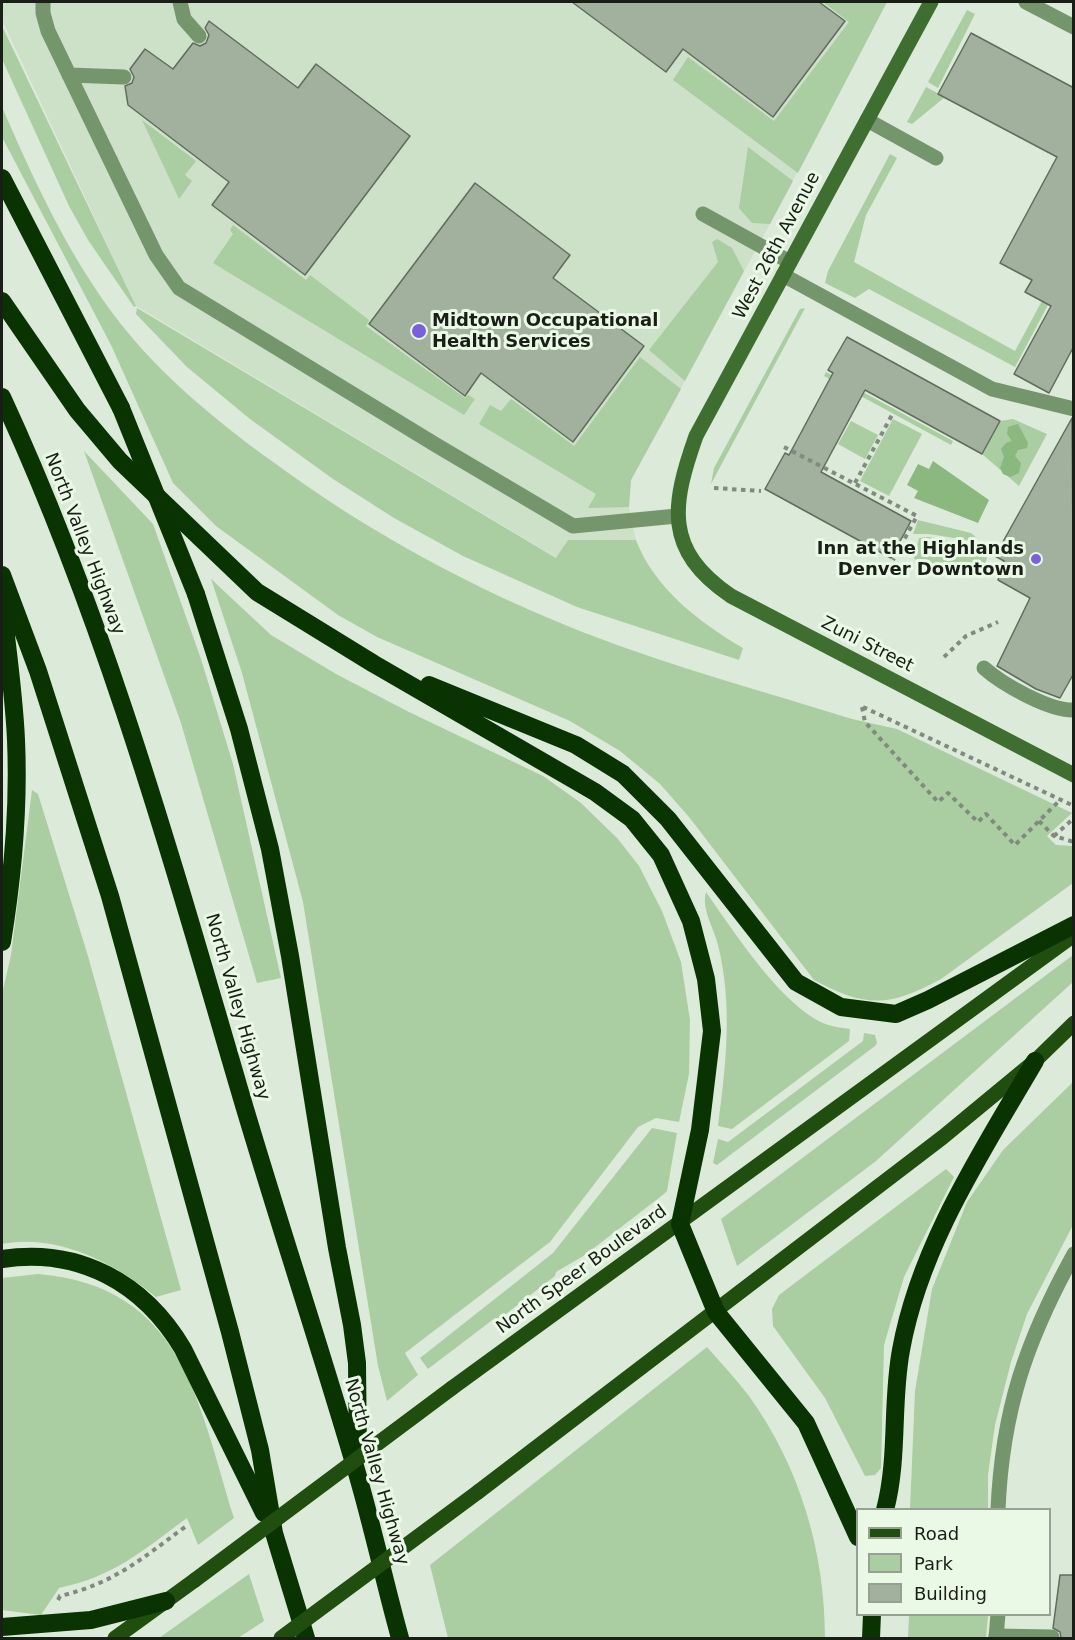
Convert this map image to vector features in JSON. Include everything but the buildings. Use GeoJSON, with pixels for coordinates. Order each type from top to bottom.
{"type":"FeatureCollection","features":[{"type":"Feature","properties":{"kind":"highway"},"geometry":{"type":"LineString","coordinates":[[2,178],[122,408],[196,594],[239,729],[270,849],[352,1325],[357,1364],[358,1475]]}},
{"type":"Feature","properties":{"kind":"highway"},"geometry":{"type":"LineString","coordinates":[[2,301],[77,410],[120,460],[217,557],[257,592],[374,664],[595,792],[632,819],[661,855],[691,921],[706,979],[712,1031],[700,1130],[680,1224],[716,1312],[806,1424],[856,1533]]}},
{"type":"Feature","properties":{"kind":"highway","name":"North Valley Highway"},"geometry":{"type":"LineString","coordinates":[[2,397],[82,596],[137,752],[179,884],[268,1189],[358,1475],[400,1638]]}},
{"type":"Feature","properties":{"kind":"highway"},"geometry":{"type":"LineString","coordinates":[[2,575],[38,671],[110,896],[230,1332],[260,1450],[274,1533],[306,1638]]}},
{"type":"Feature","properties":{"kind":"highway"},"geometry":{"type":"LineString","coordinates":[[2,602],[15,718],[17,792],[14,850],[2,942]]}},
{"type":"Feature","properties":{"kind":"highway"},"geometry":{"type":"LineString","coordinates":[[374,664],[546,731],[576,745],[622,774],[668,819],[796,982],[841,1007],[896,1014],[1074,925]]}},
{"type":"Feature","properties":{"kind":"highway"},"geometry":{"type":"LineString","coordinates":[[885,1508],[894,1477],[900,1352],[911,1307],[952,1203],[1035,1061]]}},
{"type":"Feature","properties":{"kind":"highway"},"geometry":{"type":"LineString","coordinates":[[2,1259],[30,1257],[76,1264],[113,1277],[143,1296],[170,1326],[183,1348],[274,1533]]}},
{"type":"Feature","properties":{"kind":"highway"},"geometry":{"type":"LineString","coordinates":[[2,1627],[40,1626],[91,1620],[166,1600]]}},
{"type":"Feature","properties":{"kind":"highway"},"geometry":{"type":"LineString","coordinates":[[871,1638],[872,1616]]}},
{"type":"Feature","properties":{"kind":"main road","name":"North Speer Boulevard"},"geometry":{"type":"LineString","coordinates":[[115,1638],[452,1388],[1074,935]]}},
{"type":"Feature","properties":{"kind":"main road"},"geometry":{"type":"LineString","coordinates":[[281,1638],[716,1312],[943,1137],[1035,1061],[1074,1023]]}},
{"type":"Feature","properties":{"kind":"street"},"geometry":{"type":"LineString","coordinates":[[43,2],[43,13],[48,31],[156,255],[168,274],[189,295],[573,526],[677,516]]}},
{"type":"Feature","properties":{"kind":"street"},"geometry":{"type":"LineString","coordinates":[[180,2],[184,19],[199,36]]}},
{"type":"Feature","properties":{"kind":"street","name":"West 26th Avenue"},"geometry":{"type":"LineString","coordinates":[[677,516],[680,483],[696,436],[931,2]]}},
{"type":"Feature","properties":{"kind":"street"},"geometry":{"type":"LineString","coordinates":[[1026,2],[1074,27]]}},
{"type":"Feature","properties":{"kind":"street"},"geometry":{"type":"LineString","coordinates":[[69,75],[124,77]]}},
{"type":"Feature","properties":{"kind":"street"},"geometry":{"type":"LineString","coordinates":[[867,120],[936,158]]}},
{"type":"Feature","properties":{"kind":"street"},"geometry":{"type":"LineString","coordinates":[[703,214],[787,268],[992,388],[1074,409]]}},
{"type":"Feature","properties":{"kind":"street","name":"Zuni Street"},"geometry":{"type":"LineString","coordinates":[[677,516],[679,533],[688,551],[714,584],[731,596],[1074,776]]}},
{"type":"Feature","properties":{"kind":"street"},"geometry":{"type":"LineString","coordinates":[[984,668],[1004,682],[1050,705],[1074,710]]}},
{"type":"Feature","properties":{"kind":"street"},"geometry":{"type":"LineString","coordinates":[[998,1508],[1001,1452],[1009,1409],[1022,1366],[1068,1277],[1074,1254]]}},
{"type":"Feature","properties":{"kind":"street"},"geometry":{"type":"LineString","coordinates":[[998,1616],[996,1637],[1052,1637]]}},
{"type":"Feature","properties":{"kind":"path"},"geometry":{"type":"LineString","coordinates":[[855,483],[892,415]]}},
{"type":"Feature","properties":{"kind":"path"},"geometry":{"type":"LineString","coordinates":[[784,447],[917,516],[894,560]]}},
{"type":"Feature","properties":{"kind":"path"},"geometry":{"type":"LineString","coordinates":[[714,488],[761,491]]}},
{"type":"Feature","properties":{"kind":"path"},"geometry":{"type":"LineString","coordinates":[[944,657],[966,636],[998,622]]}},
{"type":"Feature","properties":{"kind":"path"},"geometry":{"type":"LineString","coordinates":[[1061,799],[1015,845],[986,814],[978,822],[948,793],[938,802],[865,722],[862,707],[1061,799],[1074,806]]}},
{"type":"Feature","properties":{"kind":"path"},"geometry":{"type":"LineString","coordinates":[[1054,836],[1074,818]]}},
{"type":"Feature","properties":{"kind":"path"},"geometry":{"type":"LineString","coordinates":[[1039,821],[1054,836],[1074,842]]}},
{"type":"Feature","properties":{"kind":"path"},"geometry":{"type":"LineString","coordinates":[[40,1626],[60,1596],[86,1590],[116,1578],[185,1527]]}},
{"type":"Feature","properties":{"kind":"shaded area"},"geometry":{"type":"Polygon","coordinates":[[[2,2],[887,2],[631,480],[629,507],[636,540],[568,540],[557,558],[136,306],[2,20],[2,2]]]}},
{"type":"Feature","properties":{"kind":"shaded area"},"geometry":{"type":"Polygon","coordinates":[[[1018,424],[1028,443],[1027,448],[1018,450],[1015,456],[1021,463],[1019,473],[1010,477],[1003,474],[1000,468],[1004,457],[1001,449],[1006,443],[1012,441],[1007,434],[1008,427],[1018,424]]]}},
{"type":"Feature","properties":{"kind":"shaded area"},"geometry":{"type":"Polygon","coordinates":[[[933,461],[989,500],[978,523],[914,498],[918,491],[907,485],[918,464],[929,469],[933,461]]]}},
{"type":"Feature","properties":{"kind":"green space"},"geometry":{"type":"Polygon","coordinates":[[[823,2],[887,2],[798,173],[673,80],[688,57],[774,121],[849,22],[823,2]]]}},
{"type":"Feature","properties":{"kind":"green space"},"geometry":{"type":"Polygon","coordinates":[[[967,10],[975,14],[938,88],[928,82],[967,10]]]}},
{"type":"Feature","properties":{"kind":"green space"},"geometry":{"type":"Polygon","coordinates":[[[2,26],[136,306],[134,307],[88,240],[69,206],[2,59],[2,26]]]}},
{"type":"Feature","properties":{"kind":"green space"},"geometry":{"type":"Polygon","coordinates":[[[926,87],[945,97],[912,124],[907,122],[926,87]]]}},
{"type":"Feature","properties":{"kind":"green space"},"geometry":{"type":"Polygon","coordinates":[[[2,107],[54,219],[85,272],[120,323],[171,379],[229,429],[269,459],[382,534],[461,578],[543,616],[684,668],[852,719],[897,729],[1072,813],[1047,836],[1056,845],[1073,846],[1073,883],[941,979],[907,995],[892,999],[864,999],[849,996],[814,980],[689,817],[660,784],[620,751],[570,721],[377,637],[338,615],[216,526],[173,483],[111,345],[2,137],[2,107]]]}},
{"type":"Feature","properties":{"kind":"green space"},"geometry":{"type":"Polygon","coordinates":[[[142,120],[196,161],[185,175],[192,181],[179,199],[142,120]]]}},
{"type":"Feature","properties":{"kind":"green space"},"geometry":{"type":"Polygon","coordinates":[[[748,147],[793,181],[770,224],[752,223],[739,208],[748,147]]]}},
{"type":"Feature","properties":{"kind":"green space"},"geometry":{"type":"Polygon","coordinates":[[[890,154],[897,158],[866,215],[854,262],[1015,351],[1073,243],[1073,258],[1015,367],[869,289],[855,298],[825,283],[828,271],[890,154]]]}},
{"type":"Feature","properties":{"kind":"green space"},"geometry":{"type":"Polygon","coordinates":[[[233,225],[306,280],[310,275],[369,320],[366,326],[465,398],[468,395],[475,399],[464,415],[213,263],[233,234],[230,230],[233,225]]]}},
{"type":"Feature","properties":{"kind":"green space"},"geometry":{"type":"Polygon","coordinates":[[[717,239],[732,248],[744,271],[685,381],[649,350],[718,262],[712,242],[717,239]]]}},
{"type":"Feature","properties":{"kind":"green space"},"geometry":{"type":"Polygon","coordinates":[[[137,308],[556,558],[568,540],[636,540],[654,574],[666,589],[695,615],[743,648],[739,660],[577,607],[463,556],[394,518],[333,479],[250,419],[187,367],[136,314],[137,308]]]}},
{"type":"Feature","properties":{"kind":"green space"},"geometry":{"type":"Polygon","coordinates":[[[805,308],[711,484],[714,468],[800,309],[805,308]]]}},
{"type":"Feature","properties":{"kind":"green space"},"geometry":{"type":"Polygon","coordinates":[[[640,357],[681,389],[631,480],[629,507],[588,508],[596,494],[479,424],[490,405],[501,411],[511,399],[574,446],[640,357]]]}},
{"type":"Feature","properties":{"kind":"green space"},"geometry":{"type":"Polygon","coordinates":[[[826,372],[953,441],[951,445],[824,376],[826,372]]]}},
{"type":"Feature","properties":{"kind":"green space"},"geometry":{"type":"Polygon","coordinates":[[[893,419],[922,434],[889,496],[860,481],[893,419]]]}},
{"type":"Feature","properties":{"kind":"green space"},"geometry":{"type":"Polygon","coordinates":[[[1013,419],[1047,434],[1019,486],[982,454],[1000,421],[1013,419]]]}},
{"type":"Feature","properties":{"kind":"green space"},"geometry":{"type":"Polygon","coordinates":[[[851,421],[878,435],[865,459],[838,444],[851,421]]]}},
{"type":"Feature","properties":{"kind":"green space"},"geometry":{"type":"Polygon","coordinates":[[[84,451],[153,524],[201,659],[233,764],[281,978],[257,983],[181,723],[84,451]]]}},
{"type":"Feature","properties":{"kind":"green space"},"geometry":{"type":"Polygon","coordinates":[[[918,520],[971,533],[977,538],[973,541],[929,534],[913,534],[918,520]]]}},
{"type":"Feature","properties":{"kind":"green space"},"geometry":{"type":"Polygon","coordinates":[[[929,537],[965,545],[980,544],[987,558],[982,574],[971,577],[955,570],[914,559],[919,538],[929,537]]]}},
{"type":"Feature","properties":{"kind":"green space"},"geometry":{"type":"Polygon","coordinates":[[[211,579],[271,635],[336,674],[409,712],[543,776],[581,803],[618,839],[639,866],[662,911],[681,962],[690,1020],[689,1074],[679,1122],[656,1118],[638,1127],[550,1242],[405,1353],[418,1375],[387,1401],[378,1366],[303,902],[242,673],[211,579]]]}},
{"type":"Feature","properties":{"kind":"green space"},"geometry":{"type":"Polygon","coordinates":[[[32,790],[38,794],[88,956],[181,1290],[156,1297],[104,1262],[64,1247],[44,1243],[2,1244],[2,994],[11,955],[32,790]]]}},
{"type":"Feature","properties":{"kind":"green space"},"geometry":{"type":"Polygon","coordinates":[[[706,892],[760,967],[794,1003],[828,1025],[850,1029],[849,1041],[732,1129],[718,1126],[727,1013],[723,968],[705,905],[706,892]]]}},
{"type":"Feature","properties":{"kind":"green space"},"geometry":{"type":"Polygon","coordinates":[[[1073,955],[1073,982],[876,1161],[737,1266],[721,1219],[1073,955]]]}},
{"type":"Feature","properties":{"kind":"green space"},"geometry":{"type":"Polygon","coordinates":[[[864,1033],[875,1035],[877,1043],[875,1046],[717,1165],[713,1163],[718,1139],[728,1142],[863,1041],[864,1033]]]}},
{"type":"Feature","properties":{"kind":"green space"},"geometry":{"type":"Polygon","coordinates":[[[1073,1082],[1073,1225],[1027,1314],[1011,1362],[995,1425],[988,1475],[988,1508],[910,1508],[915,1391],[932,1289],[967,1202],[1003,1150],[1073,1082]]]}},
{"type":"Feature","properties":{"kind":"green space"},"geometry":{"type":"Polygon","coordinates":[[[652,1128],[677,1133],[667,1191],[585,1255],[556,1272],[555,1276],[498,1320],[495,1318],[428,1369],[420,1358],[553,1253],[652,1128]]]}},
{"type":"Feature","properties":{"kind":"green space"},"geometry":{"type":"Polygon","coordinates":[[[946,1169],[954,1177],[904,1277],[884,1345],[881,1468],[875,1475],[865,1476],[825,1398],[773,1326],[772,1309],[779,1295],[946,1169]]]}},
{"type":"Feature","properties":{"kind":"green space"},"geometry":{"type":"Polygon","coordinates":[[[38,1274],[87,1283],[125,1301],[154,1326],[177,1357],[194,1393],[209,1433],[234,1518],[198,1545],[187,1518],[127,1561],[96,1577],[59,1588],[41,1615],[2,1610],[2,1278],[38,1274]]]}},
{"type":"Feature","properties":{"kind":"green space"},"geometry":{"type":"Polygon","coordinates":[[[707,1347],[749,1396],[767,1423],[795,1481],[814,1542],[824,1606],[825,1638],[448,1638],[430,1565],[707,1347]]]}},
{"type":"Feature","properties":{"kind":"green space"},"geometry":{"type":"Polygon","coordinates":[[[249,1574],[264,1621],[238,1638],[159,1638],[249,1574]]]}},
{"type":"Feature","properties":{"kind":"green space"},"geometry":{"type":"Polygon","coordinates":[[[909,1616],[988,1616],[986,1638],[908,1638],[909,1616]]]}},
{"type":"Feature","properties":{"kind":"place","name":"Midtown Occupational Health Services"},"geometry":{"type":"Point","coordinates":[419,331]}},
{"type":"Feature","properties":{"kind":"place","name":"Inn at the Highlands Denver Downtown"},"geometry":{"type":"Point","coordinates":[1036,559]}}]}
